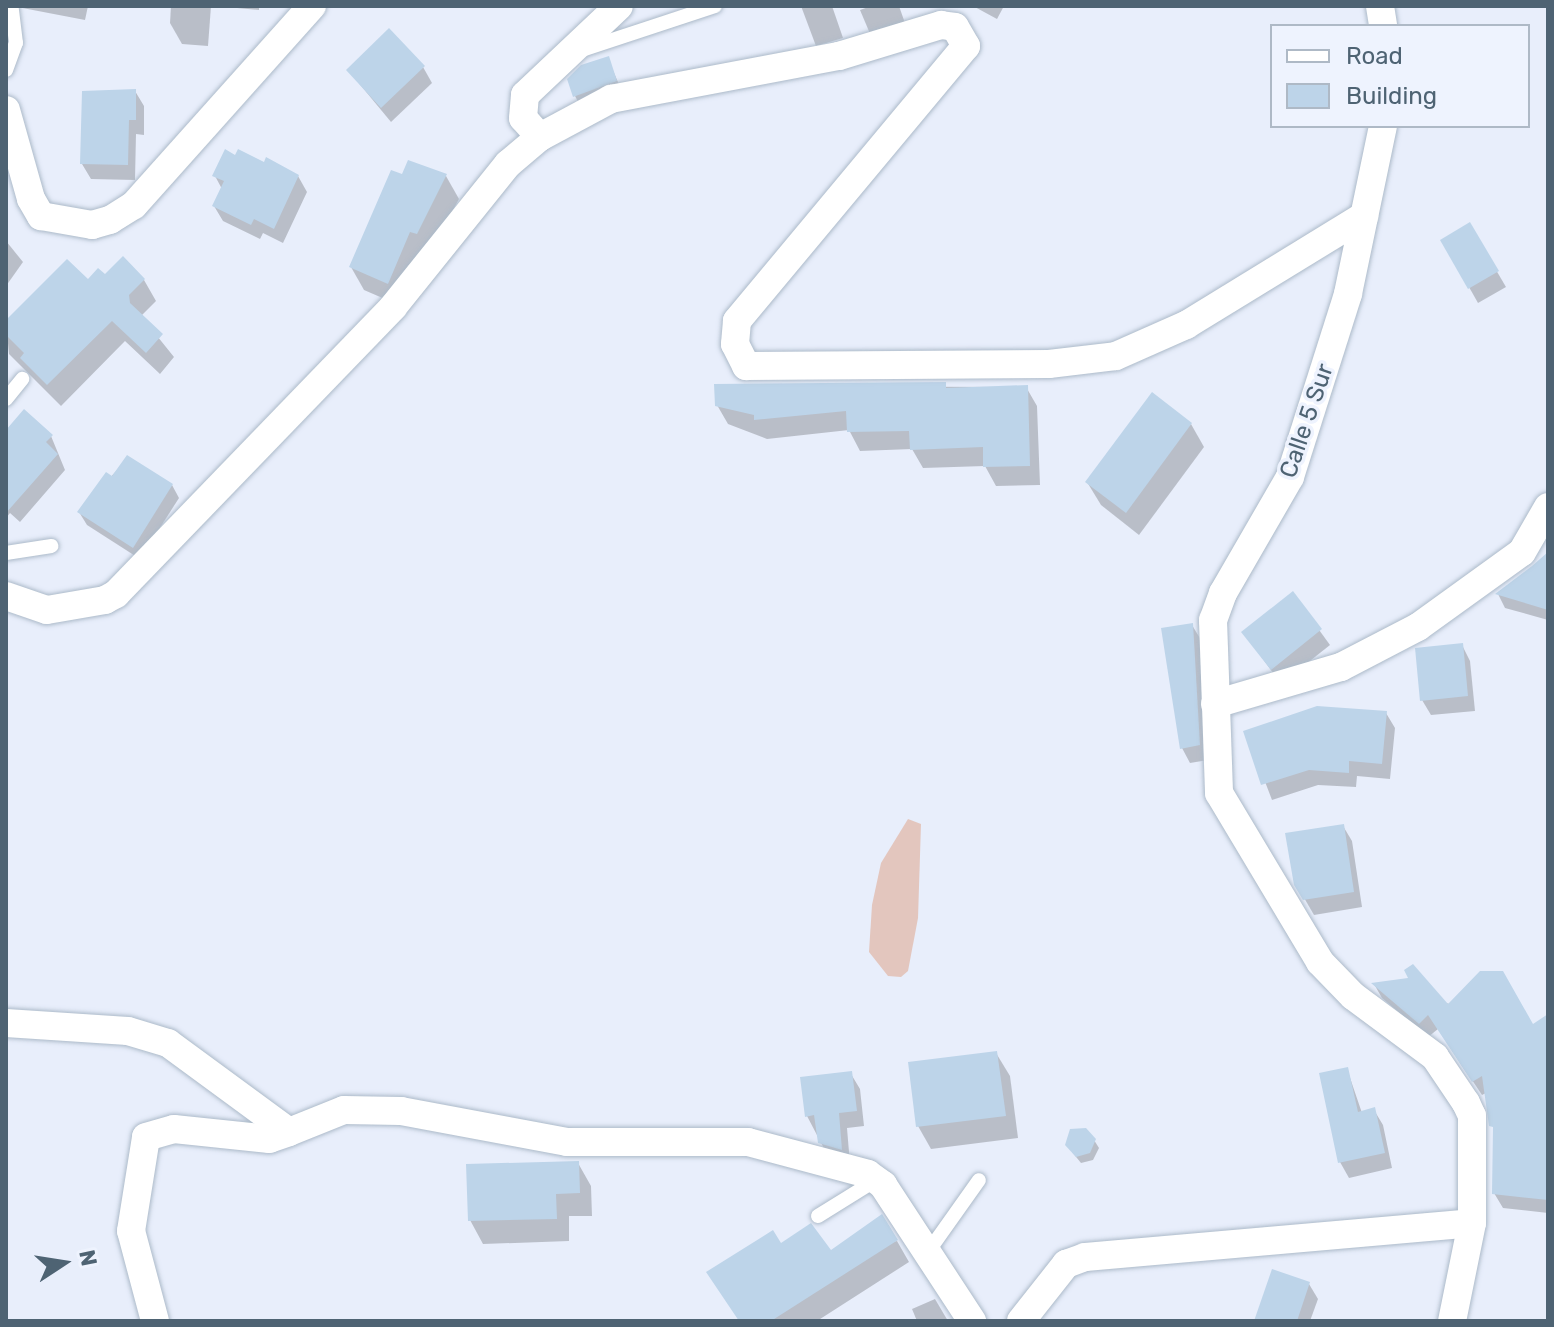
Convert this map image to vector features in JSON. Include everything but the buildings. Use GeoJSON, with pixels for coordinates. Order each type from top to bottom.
{"type":"FeatureCollection","features":[{"type":"Feature","properties":{"kind":"street"},"geometry":{"type":"LineString","coordinates":[[6,110],[31,199],[41,216],[92,225],[110,220],[134,205],[312,6]]}},
{"type":"Feature","properties":{"kind":"street"},"geometry":{"type":"LineString","coordinates":[[540,137],[523,118],[520,106],[536,81],[619,6]]}},
{"type":"Feature","properties":{"kind":"street"},"geometry":{"type":"LineString","coordinates":[[6,596],[47,610],[105,600],[116,594],[282,427],[393,307],[508,164],[540,137],[611,99],[839,56],[941,25],[955,27],[966,46],[737,321],[735,344],[746,366],[1049,364],[1116,356],[1186,325],[1364,216]]}},
{"type":"Feature","properties":{"kind":"street","name":"Calle 5 Sur"},"geometry":{"type":"LineString","coordinates":[[1383,128],[1348,294],[1290,477],[1223,593],[1213,620],[1219,793],[1289,915],[1320,962],[1353,996],[1435,1057],[1472,1116],[1472,1223],[1452,1321]]}},
{"type":"Feature","properties":{"kind":"street"},"geometry":{"type":"LineString","coordinates":[[1215,704],[1341,667],[1418,627],[1522,552],[1548,507]]}},
{"type":"Feature","properties":{"kind":"street"},"geometry":{"type":"LineString","coordinates":[[6,1023],[128,1031],[168,1043],[289,1132]]}},
{"type":"Feature","properties":{"kind":"street"},"geometry":{"type":"LineString","coordinates":[[155,1321],[131,1231],[146,1137],[174,1129],[269,1139],[344,1110],[401,1111],[567,1142],[748,1142],[876,1180],[928,1252],[972,1321]]}},
{"type":"Feature","properties":{"kind":"street"},"geometry":{"type":"LineString","coordinates":[[1021,1321],[1066,1264],[1085,1257],[1472,1223]]}},
{"type":"Feature","properties":{"kind":"lane"},"geometry":{"type":"LineString","coordinates":[[565,55],[715,6]]}},
{"type":"Feature","properties":{"kind":"lane"},"geometry":{"type":"LineString","coordinates":[[6,70],[16,43],[12,8]]}},
{"type":"Feature","properties":{"kind":"lane"},"geometry":{"type":"LineString","coordinates":[[6,399],[22,379]]}},
{"type":"Feature","properties":{"kind":"lane"},"geometry":{"type":"LineString","coordinates":[[6,553],[51,546]]}},
{"type":"Feature","properties":{"kind":"lane"},"geometry":{"type":"LineString","coordinates":[[818,1216],[876,1180]]}},
{"type":"Feature","properties":{"kind":"lane"},"geometry":{"type":"LineString","coordinates":[[928,1252],[979,1180]]}},
{"type":"Feature","properties":{"kind":"shaded area"},"geometry":{"type":"Polygon","coordinates":[[[908,819],[921,824],[918,918],[908,971],[901,977],[888,976],[869,952],[872,905],[881,863],[908,819]]]}}]}
